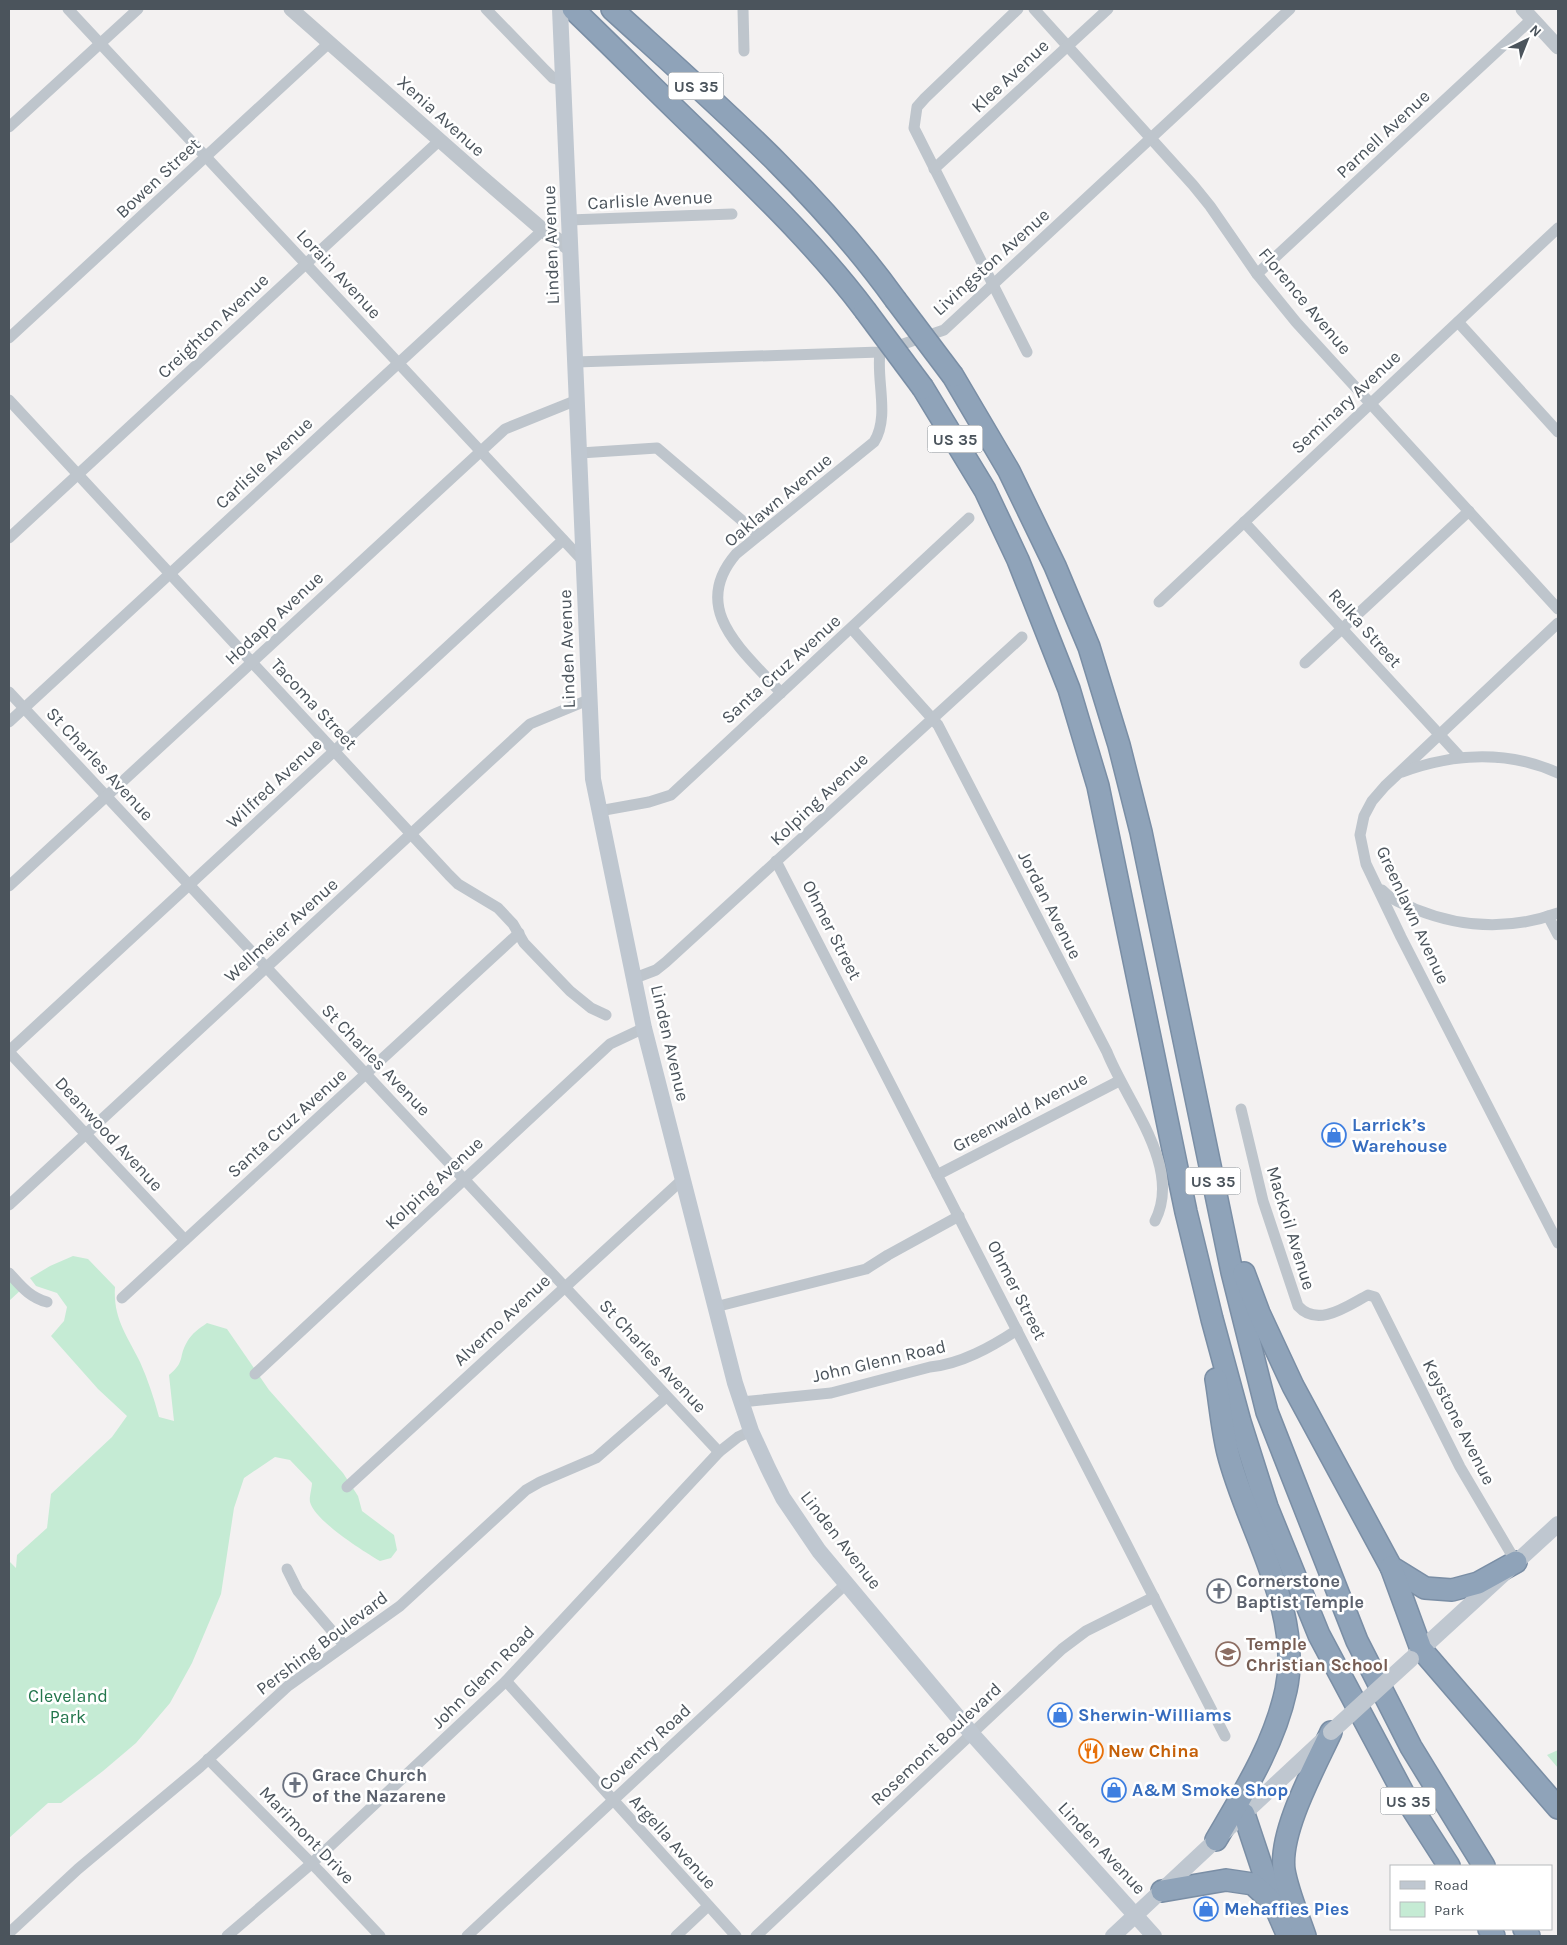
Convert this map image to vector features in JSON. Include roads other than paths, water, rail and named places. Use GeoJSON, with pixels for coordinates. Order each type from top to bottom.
{"type":"FeatureCollection","features":[{"type":"Feature","properties":{"kind":"highway","name":"US 35"},"geometry":{"type":"LineString","coordinates":[[573,9],[799,233],[848,287],[923,388],[985,490],[1018,560],[1069,689],[1098,786],[1194,1245],[1243,1431],[1268,1507],[1319,1635],[1408,1802],[1448,1865]]}},
{"type":"Feature","properties":{"kind":"highway","name":"US 35"},"geometry":{"type":"LineString","coordinates":[[612,9],[786,171],[838,226],[952,376],[984,427],[1022,497],[1055,566],[1089,647],[1119,744],[1141,832],[1234,1282],[1267,1412],[1357,1641],[1411,1746],[1483,1865]]}},
{"type":"Feature","properties":{"kind":"highway"},"geometry":{"type":"LineString","coordinates":[[1218,1204],[1259,1314],[1293,1386],[1391,1567],[1416,1654],[1558,1808]]}},
{"type":"Feature","properties":{"kind":"highway"},"geometry":{"type":"LineString","coordinates":[[1194,1245],[1228,1454],[1281,1602],[1289,1654],[1286,1689],[1272,1740],[1216,1840]]}},
{"type":"Feature","properties":{"kind":"highway"},"geometry":{"type":"LineString","coordinates":[[1391,1567],[1425,1588],[1452,1590],[1478,1583],[1516,1562]]}},
{"type":"Feature","properties":{"kind":"highway"},"geometry":{"type":"LineString","coordinates":[[1305,1936],[1284,1868],[1288,1832],[1300,1798],[1331,1732]]}},
{"type":"Feature","properties":{"kind":"highway"},"geometry":{"type":"LineString","coordinates":[[1244,1814],[1274,1904],[1288,1936]]}},
{"type":"Feature","properties":{"kind":"highway"},"geometry":{"type":"LineString","coordinates":[[1162,1890],[1226,1880],[1253,1884],[1274,1904]]}},
{"type":"Feature","properties":{"kind":"main road","name":"Linden Avenue"},"geometry":{"type":"LineString","coordinates":[[560,9],[569,248],[580,453],[588,700],[593,780],[644,1028],[741,1402],[751,1431],[784,1498],[820,1550],[972,1734],[1154,1936]]}},
{"type":"Feature","properties":{"kind":"main road"},"geometry":{"type":"LineString","coordinates":[[1113,1936],[1331,1732],[1558,1524]]}},
{"type":"Feature","properties":{"kind":"street","name":"Lorain Avenue"},"geometry":{"type":"LineString","coordinates":[[68,9],[584,562]]}},
{"type":"Feature","properties":{"kind":"street"},"geometry":{"type":"LineString","coordinates":[[9,127],[138,9]]}},
{"type":"Feature","properties":{"kind":"street","name":"Xenia Avenue"},"geometry":{"type":"LineString","coordinates":[[291,9],[543,230],[569,248]]}},
{"type":"Feature","properties":{"kind":"street"},"geometry":{"type":"LineString","coordinates":[[486,9],[548,73],[554,78],[563,81]]}},
{"type":"Feature","properties":{"kind":"street"},"geometry":{"type":"LineString","coordinates":[[743,9],[744,51]]}},
{"type":"Feature","properties":{"kind":"street"},"geometry":{"type":"LineString","coordinates":[[1018,9],[925,98],[917,107],[914,116],[916,136],[1027,352]]}},
{"type":"Feature","properties":{"kind":"street","name":"Florence Avenue"},"geometry":{"type":"LineString","coordinates":[[1034,9],[1210,206],[1257,274],[1296,322],[1558,609]]}},
{"type":"Feature","properties":{"kind":"street","name":"Klee Avenue"},"geometry":{"type":"LineString","coordinates":[[934,169],[1108,9]]}},
{"type":"Feature","properties":{"kind":"street","name":"Livingston Avenue"},"geometry":{"type":"LineString","coordinates":[[576,362],[880,352],[944,330],[1290,9]]}},
{"type":"Feature","properties":{"kind":"street"},"geometry":{"type":"LineString","coordinates":[[1528,14],[1558,47]]}},
{"type":"Feature","properties":{"kind":"street","name":"Parnell Avenue"},"geometry":{"type":"LineString","coordinates":[[1257,274],[1528,14]]}},
{"type":"Feature","properties":{"kind":"street","name":"Bowen Street"},"geometry":{"type":"LineString","coordinates":[[9,338],[329,43]]}},
{"type":"Feature","properties":{"kind":"street","name":"Creighton Avenue"},"geometry":{"type":"LineString","coordinates":[[9,538],[440,140]]}},
{"type":"Feature","properties":{"kind":"street","name":"Carlisle Avenue"},"geometry":{"type":"LineString","coordinates":[[569,220],[732,214]]}},
{"type":"Feature","properties":{"kind":"street","name":"Carlisle Avenue"},"geometry":{"type":"LineString","coordinates":[[9,722],[543,230]]}},
{"type":"Feature","properties":{"kind":"street"},"geometry":{"type":"LineString","coordinates":[[1554,232],[1558,244]]}},
{"type":"Feature","properties":{"kind":"street","name":"Seminary Avenue"},"geometry":{"type":"LineString","coordinates":[[1159,602],[1554,232]]}},
{"type":"Feature","properties":{"kind":"street"},"geometry":{"type":"LineString","coordinates":[[1458,322],[1558,432]]}},
{"type":"Feature","properties":{"kind":"street","name":"Oaklawn Avenue"},"geometry":{"type":"LineString","coordinates":[[781,693],[722,624],[717,603],[719,583],[729,563],[759,535],[874,442],[881,422],[878,363],[880,352]]}},
{"type":"Feature","properties":{"kind":"street","name":"Tacoma Street"},"geometry":{"type":"LineString","coordinates":[[9,400],[458,884],[498,908],[519,933],[524,943],[570,991],[591,1008],[606,1015]]}},
{"type":"Feature","properties":{"kind":"street","name":"Hodapp Avenue"},"geometry":{"type":"LineString","coordinates":[[9,886],[480,452],[511,426],[577,400]]}},
{"type":"Feature","properties":{"kind":"street"},"geometry":{"type":"LineString","coordinates":[[580,453],[657,448],[759,535]]}},
{"type":"Feature","properties":{"kind":"street"},"geometry":{"type":"LineString","coordinates":[[1305,664],[1470,511]]}},
{"type":"Feature","properties":{"kind":"street","name":"Santa Cruz Avenue"},"geometry":{"type":"LineString","coordinates":[[599,811],[649,802],[671,795],[852,629],[969,518]]}},
{"type":"Feature","properties":{"kind":"street","name":"Relka Street"},"geometry":{"type":"LineString","coordinates":[[1244,522],[1460,757]]}},
{"type":"Feature","properties":{"kind":"street","name":"Wilfred Avenue"},"geometry":{"type":"LineString","coordinates":[[9,1051],[563,540]]}},
{"type":"Feature","properties":{"kind":"street","name":"Greenlawn Avenue"},"geometry":{"type":"LineString","coordinates":[[1558,623],[1397,774],[1372,801],[1364,816],[1360,835],[1366,864],[1401,937],[1558,1243]]}},
{"type":"Feature","properties":{"kind":"street","name":"Jordan Avenue"},"geometry":{"type":"LineString","coordinates":[[852,629],[932,718],[956,758],[1006,860],[1107,1052],[1119,1081],[1146,1129],[1158,1158],[1162,1200],[1155,1221]]}},
{"type":"Feature","properties":{"kind":"street","name":"Kolping Avenue"},"geometry":{"type":"LineString","coordinates":[[635,978],[656,970],[666,962],[1022,637]]}},
{"type":"Feature","properties":{"kind":"street","name":"St Charles Avenue"},"geometry":{"type":"LineString","coordinates":[[9,692],[188,886],[719,1452]]}},
{"type":"Feature","properties":{"kind":"street","name":"Wellmeier Avenue"},"geometry":{"type":"LineString","coordinates":[[9,1205],[530,724],[588,700]]}},
{"type":"Feature","properties":{"kind":"street"},"geometry":{"type":"LineString","coordinates":[[1397,774],[1439,760],[1460,757],[1507,758],[1542,766],[1558,773]]}},
{"type":"Feature","properties":{"kind":"street","name":"Ohmer Street"},"geometry":{"type":"LineString","coordinates":[[776,862],[1225,1736]]}},
{"type":"Feature","properties":{"kind":"street"},"geometry":{"type":"LineString","coordinates":[[1378,887],[1399,903],[1430,915],[1469,924],[1509,924],[1553,914],[1558,936]]}},
{"type":"Feature","properties":{"kind":"street","name":"Santa Cruz Avenue"},"geometry":{"type":"LineString","coordinates":[[122,1298],[519,933]]}},
{"type":"Feature","properties":{"kind":"street","name":"Kolping Avenue"},"geometry":{"type":"LineString","coordinates":[[254,1374],[610,1044],[644,1028]]}},
{"type":"Feature","properties":{"kind":"street","name":"Deanwood Avenue"},"geometry":{"type":"LineString","coordinates":[[9,1051],[185,1240]]}},
{"type":"Feature","properties":{"kind":"street","name":"Greenwald Avenue"},"geometry":{"type":"LineString","coordinates":[[937,1175],[1119,1081]]}},
{"type":"Feature","properties":{"kind":"street","name":"Mackoil Avenue"},"geometry":{"type":"LineString","coordinates":[[1241,1109],[1263,1201],[1298,1306],[1306,1313],[1324,1315],[1368,1295],[1372,1296]]}},
{"type":"Feature","properties":{"kind":"street","name":"Alverno Avenue"},"geometry":{"type":"LineString","coordinates":[[347,1487],[564,1286],[683,1179]]}},
{"type":"Feature","properties":{"kind":"street"},"geometry":{"type":"LineString","coordinates":[[715,1307],[866,1269],[959,1216]]}},
{"type":"Feature","properties":{"kind":"street"},"geometry":{"type":"LineString","coordinates":[[9,1273],[26,1292],[34,1298],[47,1302]]}},
{"type":"Feature","properties":{"kind":"street","name":"Keystone Avenue"},"geometry":{"type":"LineString","coordinates":[[1372,1296],[1382,1308],[1460,1467],[1516,1562]]}},
{"type":"Feature","properties":{"kind":"street","name":"John Glenn Road"},"geometry":{"type":"LineString","coordinates":[[741,1402],[831,1394],[930,1367],[944,1366],[959,1361],[1017,1330]]}},
{"type":"Feature","properties":{"kind":"street","name":"Pershing Boulevard"},"geometry":{"type":"LineString","coordinates":[[9,1933],[78,1869],[208,1759],[288,1686],[400,1606],[526,1490],[546,1479],[596,1458],[666,1397]]}},
{"type":"Feature","properties":{"kind":"street","name":"John Glenn Road"},"geometry":{"type":"LineString","coordinates":[[227,1936],[311,1864],[506,1682],[719,1452],[751,1431]]}},
{"type":"Feature","properties":{"kind":"street"},"geometry":{"type":"LineString","coordinates":[[287,1569],[298,1591],[344,1646]]}},
{"type":"Feature","properties":{"kind":"street","name":"Coventry Road"},"geometry":{"type":"LineString","coordinates":[[467,1936],[847,1583]]}},
{"type":"Feature","properties":{"kind":"street","name":"Rosemont Boulevard"},"geometry":{"type":"LineString","coordinates":[[756,1936],[1076,1638],[1154,1597]]}},
{"type":"Feature","properties":{"kind":"street","name":"Argella Avenue"},"geometry":{"type":"LineString","coordinates":[[506,1682],[736,1936]]}},
{"type":"Feature","properties":{"kind":"street","name":"Marimont Drive"},"geometry":{"type":"LineString","coordinates":[[208,1759],[380,1936]]}},
{"type":"Feature","properties":{"kind":"street"},"geometry":{"type":"LineString","coordinates":[[676,1936],[708,1906]]}},
{"type":"Feature","properties":{"kind":"place","name":"Larrick’s Warehouse"},"geometry":{"type":"Point","coordinates":[1334,1135]}},
{"type":"Feature","properties":{"kind":"place","name":"Cornerstone Baptist Temple"},"geometry":{"type":"Point","coordinates":[1219,1591]}},
{"type":"Feature","properties":{"kind":"place","name":"Temple Christian School"},"geometry":{"type":"Point","coordinates":[1228,1654]}},
{"type":"Feature","properties":{"kind":"place","name":"Sherwin-Williams"},"geometry":{"type":"Point","coordinates":[1060,1715]}},
{"type":"Feature","properties":{"kind":"place","name":"New China"},"geometry":{"type":"Point","coordinates":[1091,1751]}},
{"type":"Feature","properties":{"kind":"place","name":"Grace Church of the Nazarene"},"geometry":{"type":"Point","coordinates":[295,1785]}},
{"type":"Feature","properties":{"kind":"place","name":"A&M Smoke Shop"},"geometry":{"type":"Point","coordinates":[1114,1790]}},
{"type":"Feature","properties":{"kind":"place","name":"Mehaffies Pies"},"geometry":{"type":"Point","coordinates":[1206,1909]}},
{"type":"Feature","properties":{"kind":"park label","name":"Cleveland Park"},"geometry":{"type":"Point","coordinates":[68,1706]}}]}
